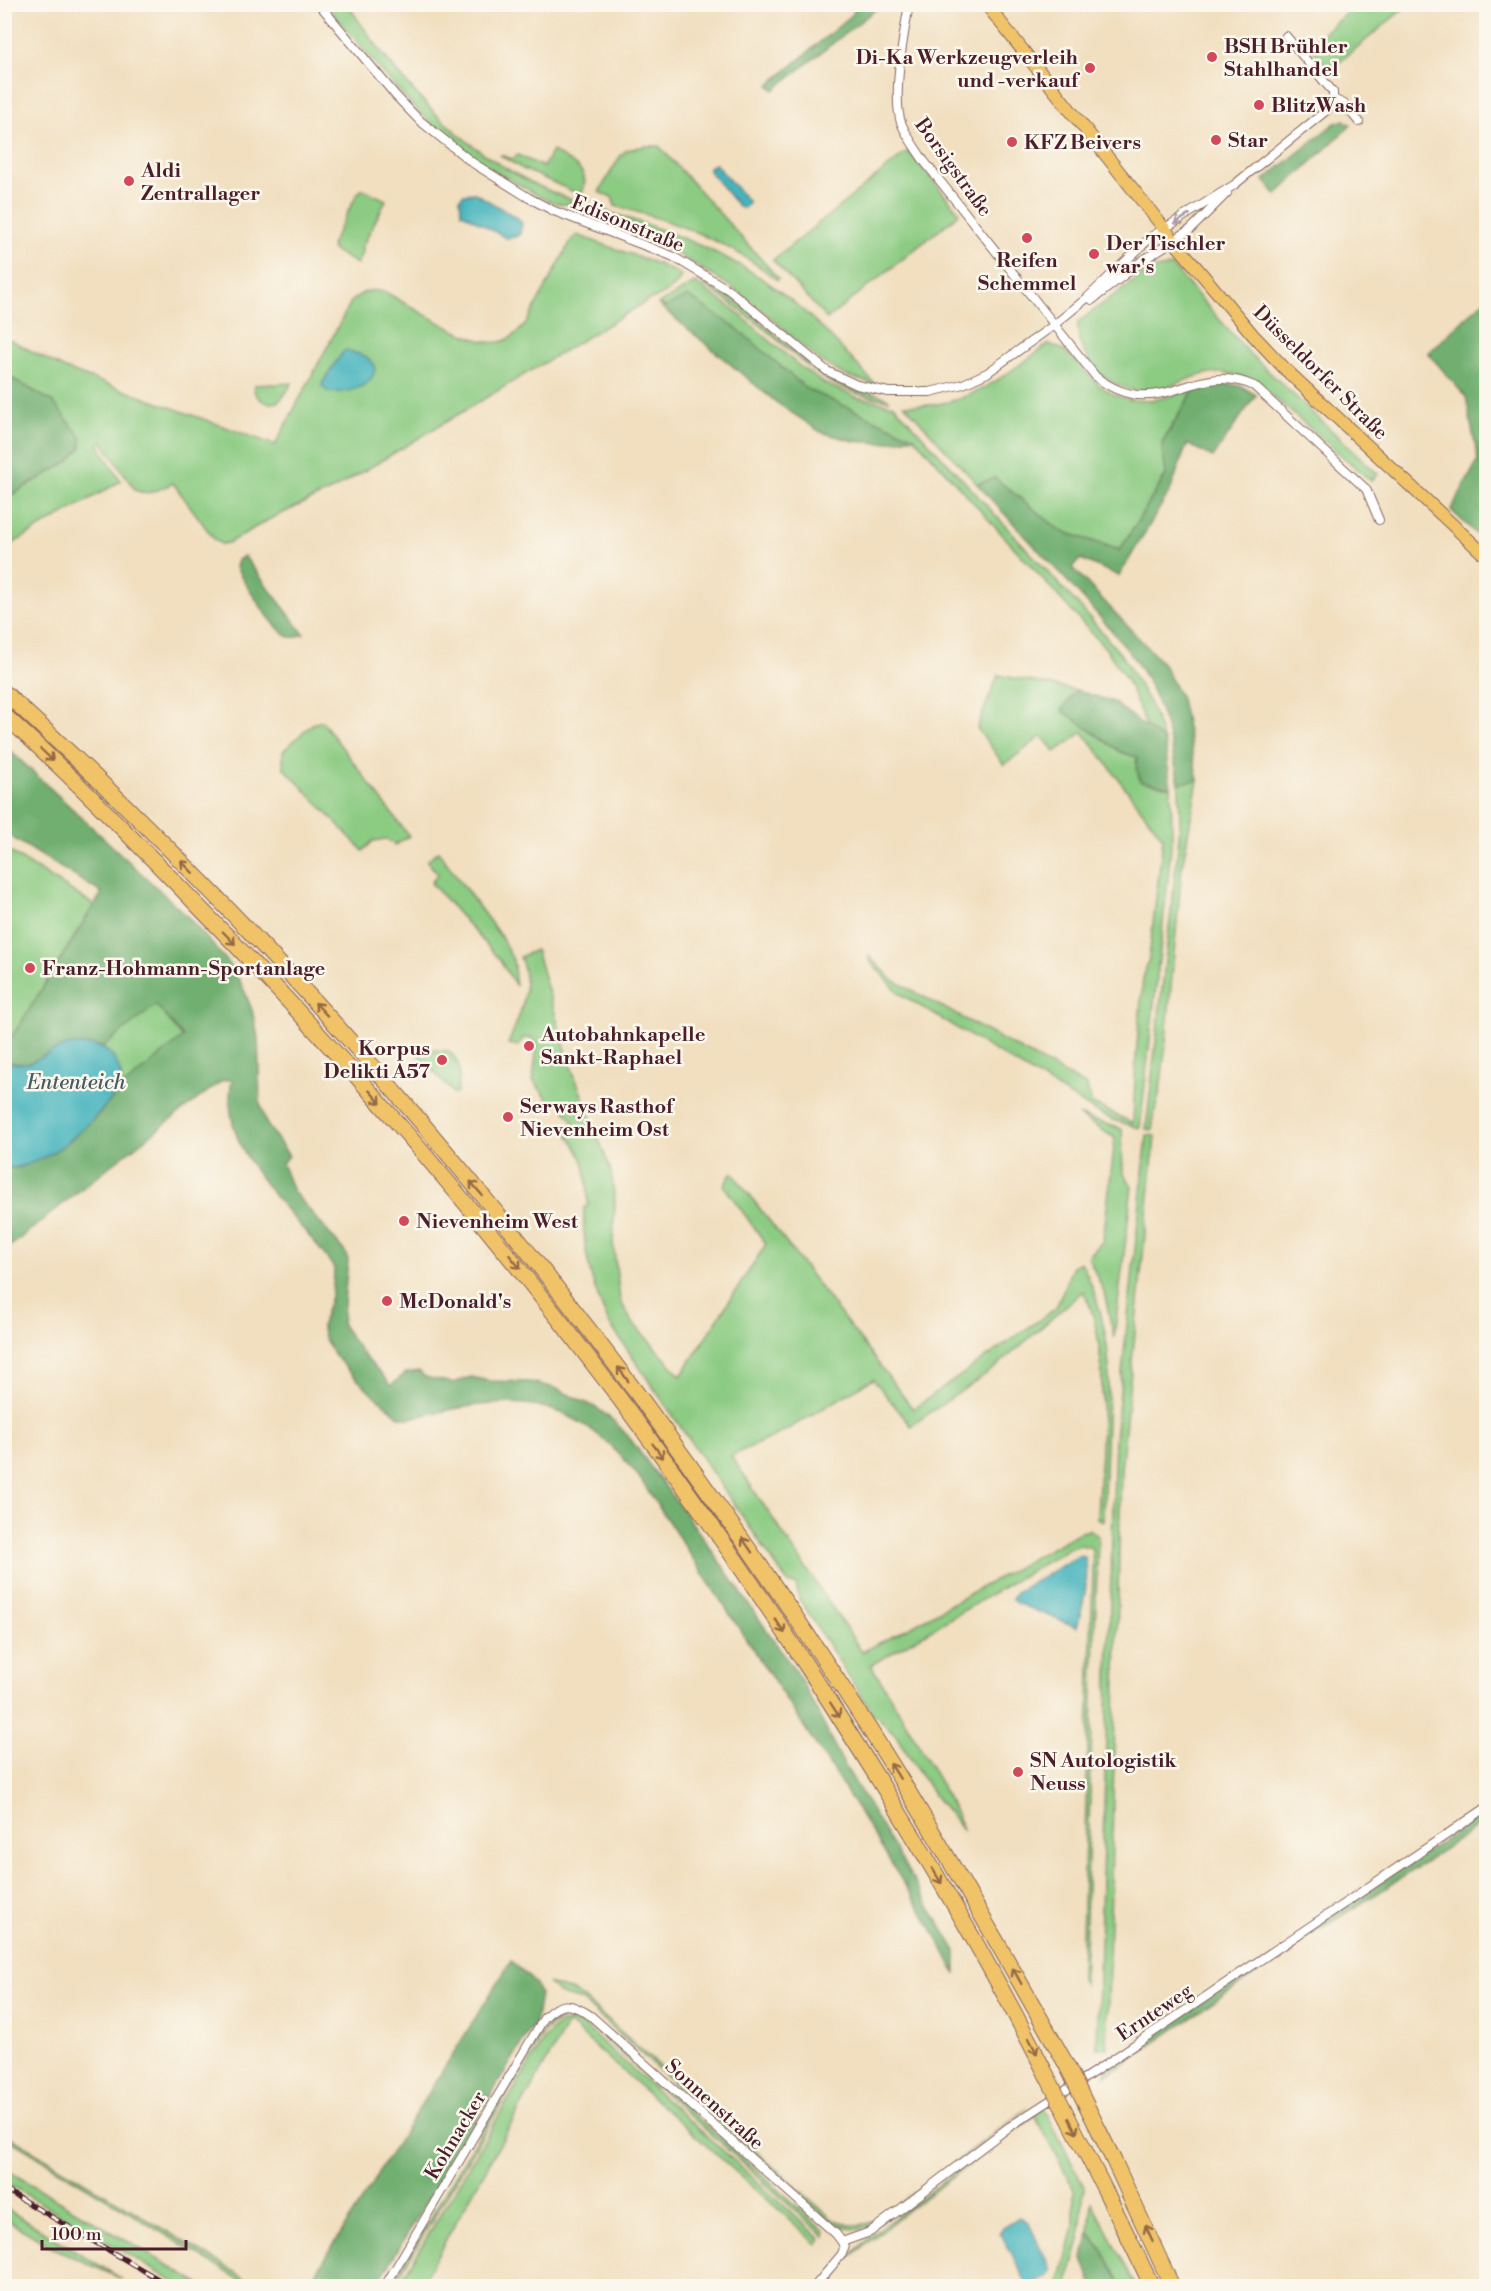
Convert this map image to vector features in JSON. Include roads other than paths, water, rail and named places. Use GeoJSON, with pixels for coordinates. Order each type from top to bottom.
{"type":"FeatureCollection","features":[{"type":"Feature","properties":{"kind":"highway"},"geometry":{"type":"LineString","coordinates":[[4,692],[65,747],[139,820],[273,958],[354,1046],[455,1163],[565,1297],[698,1475],[780,1593],[857,1711],[926,1820],[1007,1957],[1066,2064],[1172,2286]]}},
{"type":"Feature","properties":{"kind":"highway"},"geometry":{"type":"LineString","coordinates":[[4,715],[124,829],[339,1055],[443,1175],[551,1308],[688,1491],[786,1634],[910,1829],[1013,2008],[1152,2286]]}},
{"type":"Feature","properties":{"kind":"main road","name":"Düsseldorfer Straße"},"geometry":{"type":"LineString","coordinates":[[986,4],[1174,241],[1252,335],[1288,372],[1486,556]]}},
{"type":"Feature","properties":{"kind":"street","name":"Edisonstraße"},"geometry":{"type":"LineString","coordinates":[[319,4],[419,120],[473,163],[554,211],[659,250],[694,269],[729,290],[818,365],[847,381],[867,388],[900,393],[930,392],[953,387],[987,373],[1092,301],[1142,261],[1191,230],[1234,185]]}},
{"type":"Feature","properties":{"kind":"street","name":"Borsigstraße"},"geometry":{"type":"LineString","coordinates":[[909,4],[899,83],[898,105],[901,123],[924,161],[1096,377],[1127,394],[1139,396],[1153,396],[1214,379],[1232,379],[1254,386],[1366,489],[1379,520]]}},
{"type":"Feature","properties":{"kind":"street"},"geometry":{"type":"LineString","coordinates":[[1234,185],[1327,110],[1333,99],[1333,92],[1286,36]]}},
{"type":"Feature","properties":{"kind":"street"},"geometry":{"type":"LineString","coordinates":[[1333,99],[1344,104],[1359,122]]}},
{"type":"Feature","properties":{"kind":"street","name":"Edisonstraße"},"geometry":{"type":"LineString","coordinates":[[1054,325],[1095,291],[1151,237],[1234,185]]}},
{"type":"Feature","properties":{"kind":"street","name":"Ernteweg"},"geometry":{"type":"LineString","coordinates":[[842,2242],[870,2232],[1027,2115],[1486,1808]]}},
{"type":"Feature","properties":{"kind":"street","name":"Sonnenstraße"},"geometry":{"type":"LineString","coordinates":[[559,2006],[577,2006],[591,2016],[836,2234],[842,2242]]}},
{"type":"Feature","properties":{"kind":"street","name":"Kohnacker"},"geometry":{"type":"LineString","coordinates":[[385,2286],[535,2032],[544,2018],[559,2006]]}},
{"type":"Feature","properties":{"kind":"street"},"geometry":{"type":"LineString","coordinates":[[815,2286],[842,2254],[844,2248],[842,2242]]}},
{"type":"Feature","properties":{"kind":"water"},"geometry":{"type":"Polygon","coordinates":[[[715,164],[748,201],[744,208],[739,207],[709,171],[709,167],[715,164]]]}},
{"type":"Feature","properties":{"kind":"water"},"geometry":{"type":"Polygon","coordinates":[[[475,193],[519,219],[522,224],[520,234],[506,238],[461,212],[460,198],[464,194],[475,193]]]}},
{"type":"Feature","properties":{"kind":"water"},"geometry":{"type":"Polygon","coordinates":[[[346,350],[365,356],[375,365],[374,373],[365,384],[358,388],[343,392],[328,392],[322,386],[323,382],[346,350]]]}},
{"type":"Feature","properties":{"kind":"water","name":"Ententeich"},"geometry":{"type":"Polygon","coordinates":[[[91,1045],[106,1050],[114,1058],[121,1075],[122,1082],[119,1091],[87,1125],[62,1146],[34,1162],[5,1168],[5,1062],[15,1064],[31,1062],[67,1046],[91,1045]]]}},
{"type":"Feature","properties":{"kind":"water"},"geometry":{"type":"Polygon","coordinates":[[[1080,1555],[1085,1557],[1087,1575],[1077,1627],[1016,1603],[1012,1599],[1016,1592],[1080,1555]]]}},
{"type":"Feature","properties":{"kind":"water"},"geometry":{"type":"Polygon","coordinates":[[[1019,2217],[1028,2222],[1052,2271],[1048,2277],[1033,2285],[1025,2280],[1000,2232],[1003,2227],[1019,2217]]]}},
{"type":"Feature","properties":{"kind":"railway"},"geometry":{"type":"LineString","coordinates":[[4,2189],[170,2286]]}},
{"type":"Feature","properties":{"kind":"place","name":"BSH Brühler Stahlhandel"},"geometry":{"type":"Point","coordinates":[1212,57]}},
{"type":"Feature","properties":{"kind":"place","name":"Di-Ka Werkzeugverleih und -verkauf"},"geometry":{"type":"Point","coordinates":[1090,68]}},
{"type":"Feature","properties":{"kind":"place","name":"BlitzWash"},"geometry":{"type":"Point","coordinates":[1259,105]}},
{"type":"Feature","properties":{"kind":"place","name":"Star"},"geometry":{"type":"Point","coordinates":[1216,140]}},
{"type":"Feature","properties":{"kind":"place","name":"KFZ Beivers"},"geometry":{"type":"Point","coordinates":[1012,142]}},
{"type":"Feature","properties":{"kind":"place","name":"Aldi Zentrallager"},"geometry":{"type":"Point","coordinates":[129,181]}},
{"type":"Feature","properties":{"kind":"place","name":"Reifen Schemmel"},"geometry":{"type":"Point","coordinates":[1027,238]}},
{"type":"Feature","properties":{"kind":"place","name":"Der Tischler war's"},"geometry":{"type":"Point","coordinates":[1094,254]}},
{"type":"Feature","properties":{"kind":"place","name":"Franz-Hohmann-Sportanlage"},"geometry":{"type":"Point","coordinates":[30,968]}},
{"type":"Feature","properties":{"kind":"place","name":"Autobahnkapelle Sankt-Raphael"},"geometry":{"type":"Point","coordinates":[529,1046]}},
{"type":"Feature","properties":{"kind":"place","name":"Korpus Delikti A57"},"geometry":{"type":"Point","coordinates":[442,1060]}},
{"type":"Feature","properties":{"kind":"place","name":"Serways Rasthof Nievenheim Ost"},"geometry":{"type":"Point","coordinates":[508,1117]}},
{"type":"Feature","properties":{"kind":"place","name":"Nievenheim West"},"geometry":{"type":"Point","coordinates":[404,1221]}},
{"type":"Feature","properties":{"kind":"place","name":"McDonald's"},"geometry":{"type":"Point","coordinates":[387,1301]}},
{"type":"Feature","properties":{"kind":"place","name":"SN Autologistik Neuss"},"geometry":{"type":"Point","coordinates":[1018,1772]}}]}
